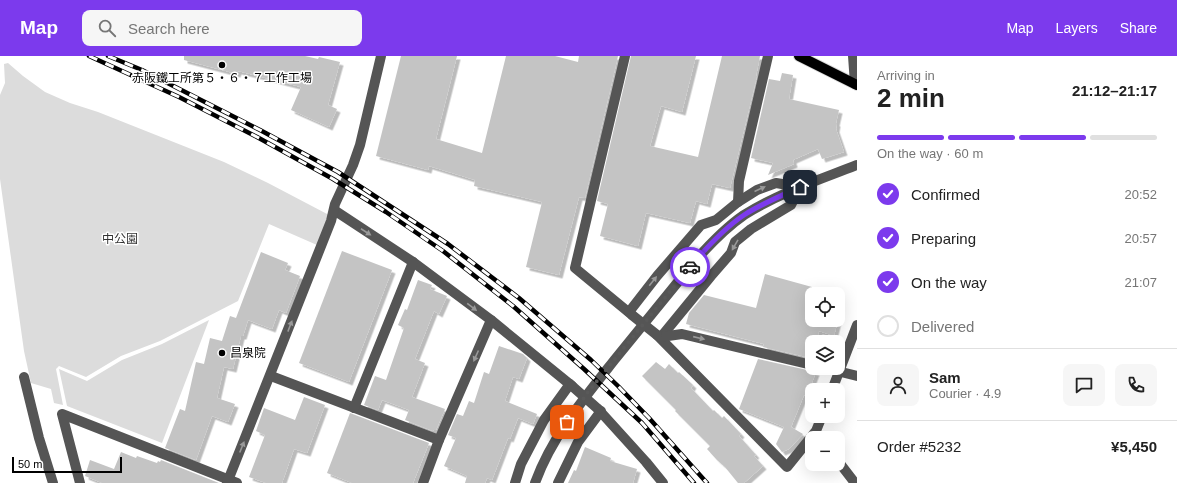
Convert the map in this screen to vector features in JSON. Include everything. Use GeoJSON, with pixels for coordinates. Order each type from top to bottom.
{"type":"FeatureCollection","features":[{"type":"Feature","properties":{"kind":"main road"},"geometry":{"type":"LineString","coordinates":[[799,56],[856,84]]}},
{"type":"Feature","properties":{"kind":"street"},"geometry":{"type":"LineString","coordinates":[[80,483],[62,414],[231,482],[331,221],[335,204],[353,165],[360,145],[381,56]]}},
{"type":"Feature","properties":{"kind":"street"},"geometry":{"type":"LineString","coordinates":[[625,56],[575,268],[659,336],[787,467],[805,448]]}},
{"type":"Feature","properties":{"kind":"street"},"geometry":{"type":"LineString","coordinates":[[738,202],[739,181],[768,56]]}},
{"type":"Feature","properties":{"kind":"street"},"geometry":{"type":"LineString","coordinates":[[853,56],[856,84]]}},
{"type":"Feature","properties":{"kind":"street"},"geometry":{"type":"LineString","coordinates":[[536,483],[539,473],[560,432],[588,392],[711,243],[744,215],[769,201],[800,187],[857,165]]}},
{"type":"Feature","properties":{"kind":"street"},"geometry":{"type":"LineString","coordinates":[[631,313],[657,276],[701,225],[716,220],[738,202],[757,190],[776,183],[800,187]]}},
{"type":"Feature","properties":{"kind":"street"},"geometry":{"type":"LineString","coordinates":[[659,336],[731,253],[735,242],[790,204],[800,187]]}},
{"type":"Feature","properties":{"kind":"street"},"geometry":{"type":"LineString","coordinates":[[334,210],[412,262],[491,320],[571,385],[599,410],[663,483]]}},
{"type":"Feature","properties":{"kind":"street"},"geometry":{"type":"LineString","coordinates":[[354,408],[412,262]]}},
{"type":"Feature","properties":{"kind":"street"},"geometry":{"type":"LineString","coordinates":[[423,483],[439,440],[491,320]]}},
{"type":"Feature","properties":{"kind":"street"},"geometry":{"type":"LineString","coordinates":[[845,358],[857,325]]}},
{"type":"Feature","properties":{"kind":"street"},"geometry":{"type":"LineString","coordinates":[[659,336],[682,334],[805,363]]}},
{"type":"Feature","properties":{"kind":"street"},"geometry":{"type":"LineString","coordinates":[[845,373],[857,376]]}},
{"type":"Feature","properties":{"kind":"street"},"geometry":{"type":"LineString","coordinates":[[271,376],[439,440]]}},
{"type":"Feature","properties":{"kind":"street"},"geometry":{"type":"LineString","coordinates":[[24,377],[39,438],[53,483]]}},
{"type":"Feature","properties":{"kind":"street"},"geometry":{"type":"LineString","coordinates":[[515,483],[521,464],[544,420],[571,385]]}},
{"type":"Feature","properties":{"kind":"street"},"geometry":{"type":"LineString","coordinates":[[558,483],[578,442],[599,410]]}},
{"type":"Feature","properties":{"kind":"street"},"geometry":{"type":"LineString","coordinates":[[845,470],[855,483]]}},
{"type":"Feature","properties":{"kind":"green space","name":"中公園"},"geometry":{"type":"Polygon","coordinates":[[[8,63],[45,92],[224,162],[329,215],[317,245],[269,224],[238,301],[160,341],[121,356],[86,377],[59,366],[56,369],[63,405],[54,403],[51,389],[31,383],[24,351],[0,179],[0,95],[5,83],[4,64],[8,63]]]}},
{"type":"Feature","properties":{"kind":"green space"},"geometry":{"type":"Polygon","coordinates":[[[209,320],[162,443],[67,406],[59,369],[87,381],[122,360],[162,344],[209,320]]]}},
{"type":"Feature","properties":{"kind":"building"},"geometry":{"type":"Polygon","coordinates":[[[184,56],[305,56],[318,59],[319,57],[340,62],[328,105],[337,109],[329,127],[291,110],[301,87],[238,71],[237,74],[184,60],[184,56]]]}},
{"type":"Feature","properties":{"kind":"building"},"geometry":{"type":"Polygon","coordinates":[[[401,56],[457,56],[436,139],[482,153],[506,56],[555,56],[578,62],[579,56],[618,56],[585,198],[579,197],[559,275],[526,267],[542,202],[474,186],[475,180],[429,166],[428,170],[376,156],[401,56]]]}},
{"type":"Feature","properties":{"kind":"building"},"geometry":{"type":"Polygon","coordinates":[[[631,56],[696,56],[682,112],[661,106],[650,146],[698,157],[722,56],[760,56],[757,76],[730,188],[712,184],[707,204],[696,201],[690,223],[646,213],[638,246],[600,236],[608,204],[597,201],[631,56]]]}},
{"type":"Feature","properties":{"kind":"building"},"geometry":{"type":"Polygon","coordinates":[[[782,73],[793,75],[789,99],[839,110],[836,129],[844,152],[822,159],[818,149],[793,160],[794,164],[768,175],[773,163],[751,158],[769,79],[780,81],[782,73]]]}},
{"type":"Feature","properties":{"kind":"building"},"geometry":{"type":"Polygon","coordinates":[[[342,251],[392,270],[349,382],[299,363],[342,251]]]}},
{"type":"Feature","properties":{"kind":"building"},"geometry":{"type":"Polygon","coordinates":[[[261,252],[288,263],[285,270],[300,276],[286,313],[279,310],[272,329],[248,320],[243,336],[241,336],[233,369],[224,367],[217,398],[235,404],[228,422],[212,416],[196,460],[165,448],[180,409],[185,411],[196,362],[204,364],[210,338],[222,341],[230,316],[236,318],[261,252]]]}},
{"type":"Feature","properties":{"kind":"building"},"geometry":{"type":"Polygon","coordinates":[[[765,274],[812,287],[805,287],[805,327],[836,327],[834,335],[819,331],[818,335],[805,335],[805,357],[763,347],[764,344],[686,324],[689,313],[704,295],[756,308],[765,274]]]}},
{"type":"Feature","properties":{"kind":"building"},"geometry":{"type":"Polygon","coordinates":[[[418,280],[432,285],[430,289],[447,296],[439,314],[434,311],[415,359],[425,363],[412,397],[445,409],[436,430],[433,431],[405,420],[409,410],[382,400],[378,410],[364,405],[375,376],[386,380],[404,328],[398,325],[405,309],[407,310],[418,280]]]}},
{"type":"Feature","properties":{"kind":"building"},"geometry":{"type":"Polygon","coordinates":[[[499,346],[523,354],[527,358],[519,379],[513,377],[505,401],[537,414],[533,424],[518,418],[510,439],[508,438],[492,480],[487,478],[485,483],[465,483],[467,476],[444,466],[456,438],[448,435],[457,414],[463,416],[469,401],[474,403],[484,372],[489,374],[499,346]]]}},
{"type":"Feature","properties":{"kind":"building"},"geometry":{"type":"Polygon","coordinates":[[[758,359],[805,370],[805,375],[815,375],[812,383],[805,383],[805,395],[791,427],[803,434],[789,449],[782,452],[776,444],[784,427],[739,409],[758,359]]]}},
{"type":"Feature","properties":{"kind":"building"},"geometry":{"type":"Polygon","coordinates":[[[656,362],[665,369],[669,364],[678,373],[679,372],[693,385],[691,388],[713,411],[714,410],[722,418],[724,416],[741,434],[739,436],[756,455],[754,456],[763,466],[744,483],[738,483],[707,449],[710,446],[642,376],[656,362]]]}},
{"type":"Feature","properties":{"kind":"building"},"geometry":{"type":"Polygon","coordinates":[[[304,397],[325,405],[307,453],[294,449],[282,483],[266,483],[249,477],[265,435],[256,431],[264,408],[295,420],[304,397]]]}},
{"type":"Feature","properties":{"kind":"building"},"geometry":{"type":"Polygon","coordinates":[[[350,413],[429,443],[413,483],[352,483],[327,473],[350,413]]]}},
{"type":"Feature","properties":{"kind":"building"},"geometry":{"type":"Polygon","coordinates":[[[585,447],[611,458],[610,461],[637,469],[633,483],[568,483],[574,470],[576,471],[585,447]]]}},
{"type":"Feature","properties":{"kind":"building"},"geometry":{"type":"Polygon","coordinates":[[[121,452],[136,458],[137,456],[157,463],[161,460],[219,483],[102,483],[85,476],[90,460],[114,469],[121,452]]]}},
{"type":"Feature","properties":{"kind":"railway"},"geometry":{"type":"LineString","coordinates":[[89,56],[179,97],[257,137],[333,179],[386,212],[443,251],[513,306],[584,369],[642,423],[694,483]]}},
{"type":"Feature","properties":{"kind":"railway"},"geometry":{"type":"LineString","coordinates":[[108,56],[142,70],[260,130],[338,172],[448,244],[519,298],[591,360],[649,418],[707,483]]}},
{"type":"Feature","properties":{"kind":"way so far"},"geometry":{"type":"LineString","coordinates":[[567,422],[588,392],[690,267]]}},
{"type":"Feature","properties":{"kind":"place","name":"赤阪鐵工所第５・６・７工作工場"},"geometry":{"type":"Point","coordinates":[222,65]}},
{"type":"Feature","properties":{"kind":"place","name":"昌泉院"},"geometry":{"type":"Point","coordinates":[222,353]}},
{"type":"Feature","properties":{"kind":"route"},"geometry":{"type":"LineString","coordinates":[[690,267],[711,243],[744,215],[769,201],[800,187]]}}]}
